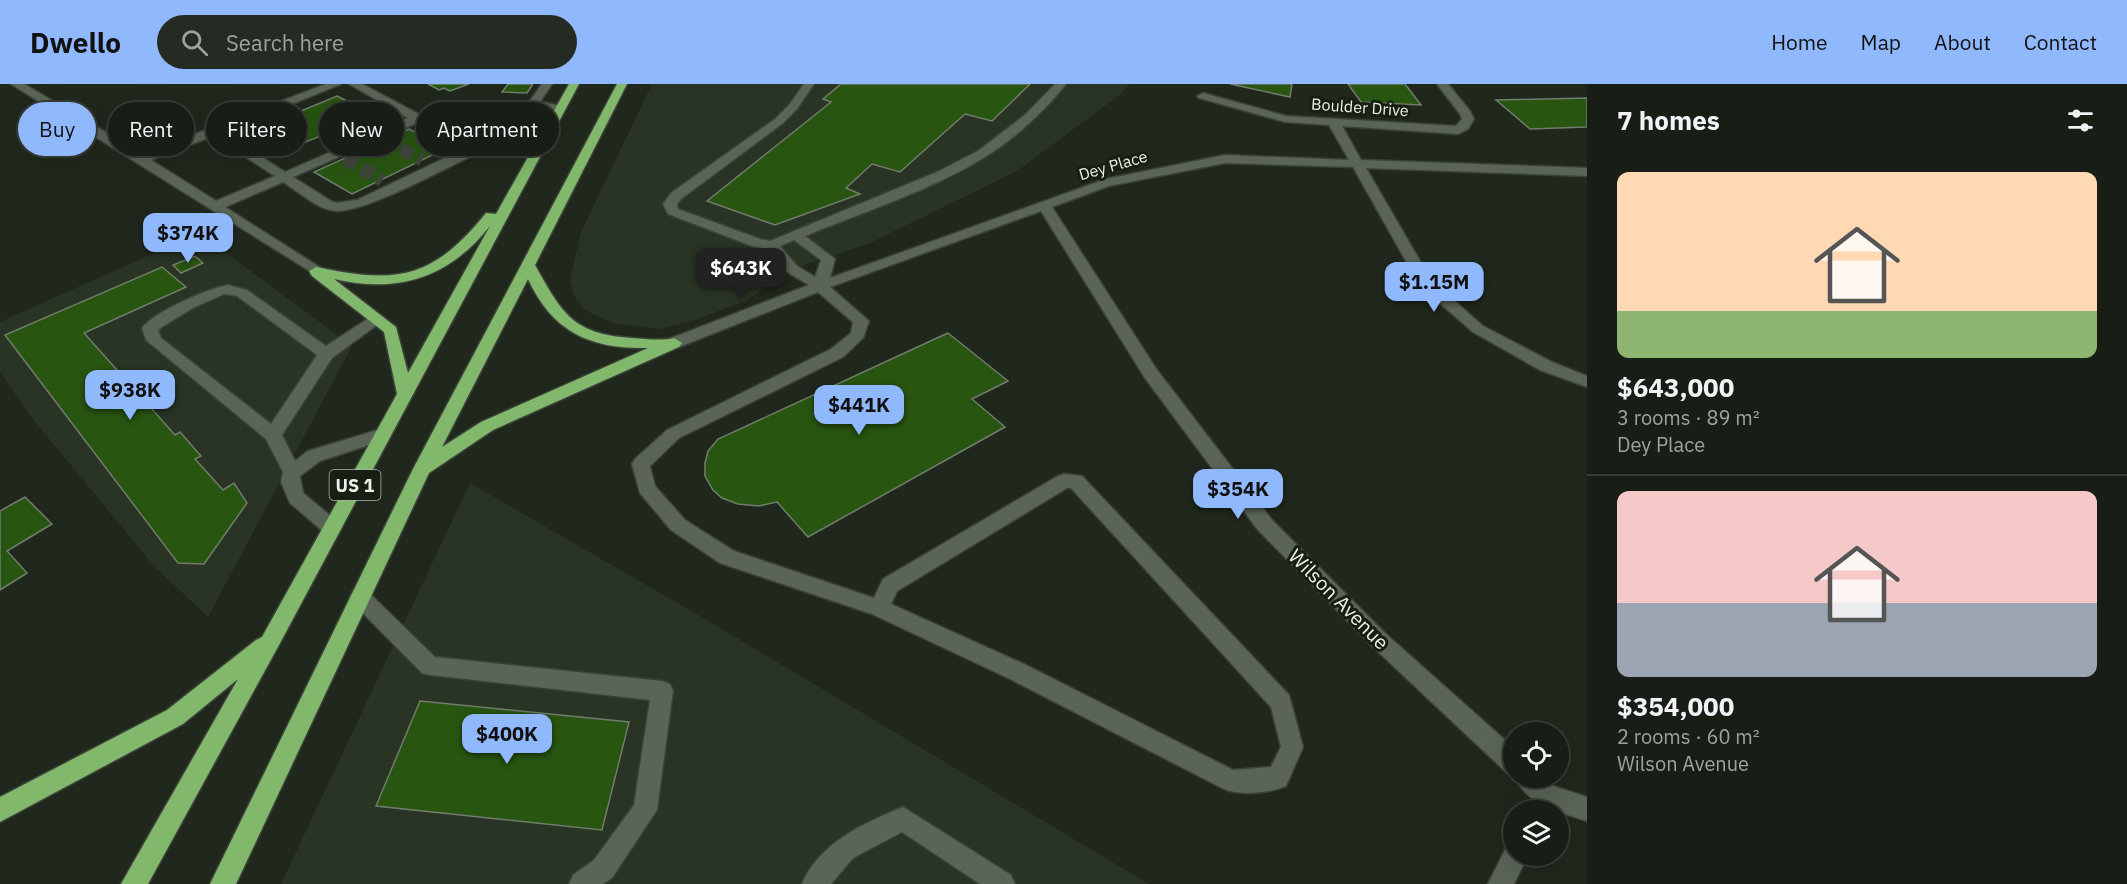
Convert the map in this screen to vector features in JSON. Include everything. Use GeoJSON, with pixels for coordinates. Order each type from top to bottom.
{"type":"FeatureCollection","features":[{"type":"Feature","properties":{"kind":"highway","name":"US 1"},"geometry":{"type":"LineString","coordinates":[[560,108],[574,84]]}},
{"type":"Feature","properties":{"kind":"highway","name":"US 1"},"geometry":{"type":"LineString","coordinates":[[223,884],[422,469],[622,84]]}},
{"type":"Feature","properties":{"kind":"highway","name":"US 1"},"geometry":{"type":"LineString","coordinates":[[134,884],[272,639],[534,156]]}},
{"type":"Feature","properties":{"kind":"highway"},"geometry":{"type":"LineString","coordinates":[[316,272],[378,281],[417,274],[452,259],[476,236],[525,172]]}},
{"type":"Feature","properties":{"kind":"highway"},"geometry":{"type":"LineString","coordinates":[[528,267],[539,293],[558,316],[573,329],[597,339],[626,345],[674,343]]}},
{"type":"Feature","properties":{"kind":"highway"},"geometry":{"type":"LineString","coordinates":[[316,272],[391,330],[404,393]]}},
{"type":"Feature","properties":{"kind":"highway"},"geometry":{"type":"LineString","coordinates":[[422,469],[487,426],[674,343]]}},
{"type":"Feature","properties":{"kind":"highway"},"geometry":{"type":"LineString","coordinates":[[0,810],[175,717],[272,639]]}},
{"type":"Feature","properties":{"kind":"street"},"geometry":{"type":"LineString","coordinates":[[16,84],[142,159],[316,272]]}},
{"type":"Feature","properties":{"kind":"street"},"geometry":{"type":"LineString","coordinates":[[289,102],[336,84]]}},
{"type":"Feature","properties":{"kind":"street"},"geometry":{"type":"LineString","coordinates":[[354,84],[416,116]]}},
{"type":"Feature","properties":{"kind":"street"},"geometry":{"type":"LineString","coordinates":[[547,84],[533,105],[560,108]]}},
{"type":"Feature","properties":{"kind":"street"},"geometry":{"type":"LineString","coordinates":[[809,84],[793,107],[779,121],[676,196],[670,204],[673,211],[687,219],[757,243],[771,245],[941,175],[982,154],[1030,116],[1061,84]]}},
{"type":"Feature","properties":{"kind":"street","name":"Boulder Drive"},"geometry":{"type":"LineString","coordinates":[[1203,96],[1285,119],[1458,130],[1464,127],[1468,119],[1466,113],[1442,84]]}},
{"type":"Feature","properties":{"kind":"street"},"geometry":{"type":"LineString","coordinates":[[214,207],[285,177],[341,157],[416,120]]}},
{"type":"Feature","properties":{"kind":"street"},"geometry":{"type":"LineString","coordinates":[[1334,123],[1425,283],[1478,329],[1546,366],[1587,382]]}},
{"type":"Feature","properties":{"kind":"street"},"geometry":{"type":"LineString","coordinates":[[142,159],[206,134]]}},
{"type":"Feature","properties":{"kind":"street"},"geometry":{"type":"LineString","coordinates":[[253,156],[326,204],[336,207],[360,203],[460,156]]}},
{"type":"Feature","properties":{"kind":"street","name":"Dey Place"},"geometry":{"type":"LineString","coordinates":[[674,343],[820,286],[1106,183],[1225,159],[1587,172]]}},
{"type":"Feature","properties":{"kind":"street"},"geometry":{"type":"LineString","coordinates":[[422,160],[435,168]]}},
{"type":"Feature","properties":{"kind":"street"},"geometry":{"type":"LineString","coordinates":[[382,180],[394,187]]}},
{"type":"Feature","properties":{"kind":"street","name":"Wilson Avenue"},"geometry":{"type":"LineString","coordinates":[[1045,206],[1151,374],[1265,525],[1379,640],[1503,754]]}},
{"type":"Feature","properties":{"kind":"street"},"geometry":{"type":"LineString","coordinates":[[794,234],[828,259],[820,286]]}},
{"type":"Feature","properties":{"kind":"street"},"geometry":{"type":"LineString","coordinates":[[771,245],[792,269],[820,286],[861,321],[858,335],[837,353],[673,434],[641,464],[646,488],[678,525],[727,557],[879,608],[1018,672],[1232,781],[1278,778],[1292,747],[1281,702],[1076,481],[1064,481],[890,585],[879,608]]}},
{"type":"Feature","properties":{"kind":"street"},"geometry":{"type":"LineString","coordinates":[[292,472],[273,435],[154,340],[150,328],[162,319],[219,291],[231,289],[242,293],[326,354]]}},
{"type":"Feature","properties":{"kind":"street"},"geometry":{"type":"LineString","coordinates":[[273,435],[326,354],[376,319]]}},
{"type":"Feature","properties":{"kind":"street"},"geometry":{"type":"LineString","coordinates":[[332,528],[296,500],[289,482],[292,472],[314,456],[381,435]]}},
{"type":"Feature","properties":{"kind":"street"},"geometry":{"type":"LineString","coordinates":[[360,597],[430,666],[662,691],[645,810],[603,869],[582,884]]}},
{"type":"Feature","properties":{"kind":"street"},"geometry":{"type":"LineString","coordinates":[[1569,806],[1587,809]]}},
{"type":"Feature","properties":{"kind":"street"},"geometry":{"type":"LineString","coordinates":[[815,884],[844,849],[903,819],[1002,884]]}},
{"type":"Feature","properties":{"kind":"street"},"geometry":{"type":"LineString","coordinates":[[1501,884],[1510,866]]}},
{"type":"Feature","properties":{"kind":"shaded area"},"geometry":{"type":"Polygon","coordinates":[[[652,84],[1129,84],[1121,94],[1017,171],[870,243],[792,269],[745,301],[695,320],[660,329],[616,324],[586,311],[574,296],[570,280],[581,232],[652,84]]]}},
{"type":"Feature","properties":{"kind":"shaded area"},"geometry":{"type":"Polygon","coordinates":[[[199,233],[352,346],[208,617],[154,566],[32,418],[0,372],[0,322],[199,233]]]}},
{"type":"Feature","properties":{"kind":"shaded area"},"geometry":{"type":"Polygon","coordinates":[[[470,483],[700,616],[1149,884],[281,884],[470,483]]]}},
{"type":"Feature","properties":{"kind":"building"},"geometry":{"type":"Polygon","coordinates":[[[428,84],[469,84],[450,91],[444,88],[439,90],[428,84]]]}},
{"type":"Feature","properties":{"kind":"building"},"geometry":{"type":"Polygon","coordinates":[[[508,84],[533,84],[527,93],[502,92],[508,84]]]}},
{"type":"Feature","properties":{"kind":"building"},"geometry":{"type":"Polygon","coordinates":[[[841,84],[1030,84],[992,121],[965,114],[900,172],[872,164],[846,188],[860,194],[775,225],[707,201],[831,102],[823,99],[841,84]]]}},
{"type":"Feature","properties":{"kind":"building"},"geometry":{"type":"Polygon","coordinates":[[[1230,84],[1292,84],[1290,97],[1230,84]]]}},
{"type":"Feature","properties":{"kind":"building"},"geometry":{"type":"Polygon","coordinates":[[[1348,84],[1405,84],[1421,105],[1361,102],[1348,84]]]}},
{"type":"Feature","properties":{"kind":"building"},"geometry":{"type":"Polygon","coordinates":[[[337,96],[349,102],[322,102],[337,96]]]}},
{"type":"Feature","properties":{"kind":"building"},"geometry":{"type":"Polygon","coordinates":[[[1587,98],[1587,127],[1530,129],[1496,100],[1587,98]]]}},
{"type":"Feature","properties":{"kind":"building"},"geometry":{"type":"Polygon","coordinates":[[[319,103],[319,138],[307,141],[307,108],[319,103]]]}},
{"type":"Feature","properties":{"kind":"building"},"geometry":{"type":"Polygon","coordinates":[[[409,129],[416,132],[416,156],[430,156],[352,194],[314,172],[349,156],[404,156],[404,131],[409,129]]]}},
{"type":"Feature","properties":{"kind":"building"},"geometry":{"type":"Polygon","coordinates":[[[195,256],[203,263],[181,273],[173,265],[195,256]]]}},
{"type":"Feature","properties":{"kind":"building"},"geometry":{"type":"Polygon","coordinates":[[[162,267],[186,287],[84,333],[175,435],[180,432],[201,456],[195,459],[223,490],[234,483],[247,503],[204,564],[178,563],[5,335],[162,267]]]}},
{"type":"Feature","properties":{"kind":"building"},"geometry":{"type":"Polygon","coordinates":[[[948,333],[1008,381],[972,399],[1005,427],[808,537],[777,502],[759,506],[738,504],[722,498],[713,490],[705,476],[705,463],[708,451],[718,439],[948,333]]]}},
{"type":"Feature","properties":{"kind":"building"},"geometry":{"type":"Polygon","coordinates":[[[25,497],[52,524],[7,551],[27,573],[0,590],[0,511],[25,497]]]}},
{"type":"Feature","properties":{"kind":"building"},"geometry":{"type":"Polygon","coordinates":[[[420,701],[629,722],[602,830],[376,806],[420,701]]]}},
{"type":"Feature","properties":{"kind":"tunnel"},"geometry":{"type":"LineString","coordinates":[[404,151],[422,160]]}},
{"type":"Feature","properties":{"kind":"tunnel"},"geometry":{"type":"LineString","coordinates":[[345,159],[382,180]]}}]}
